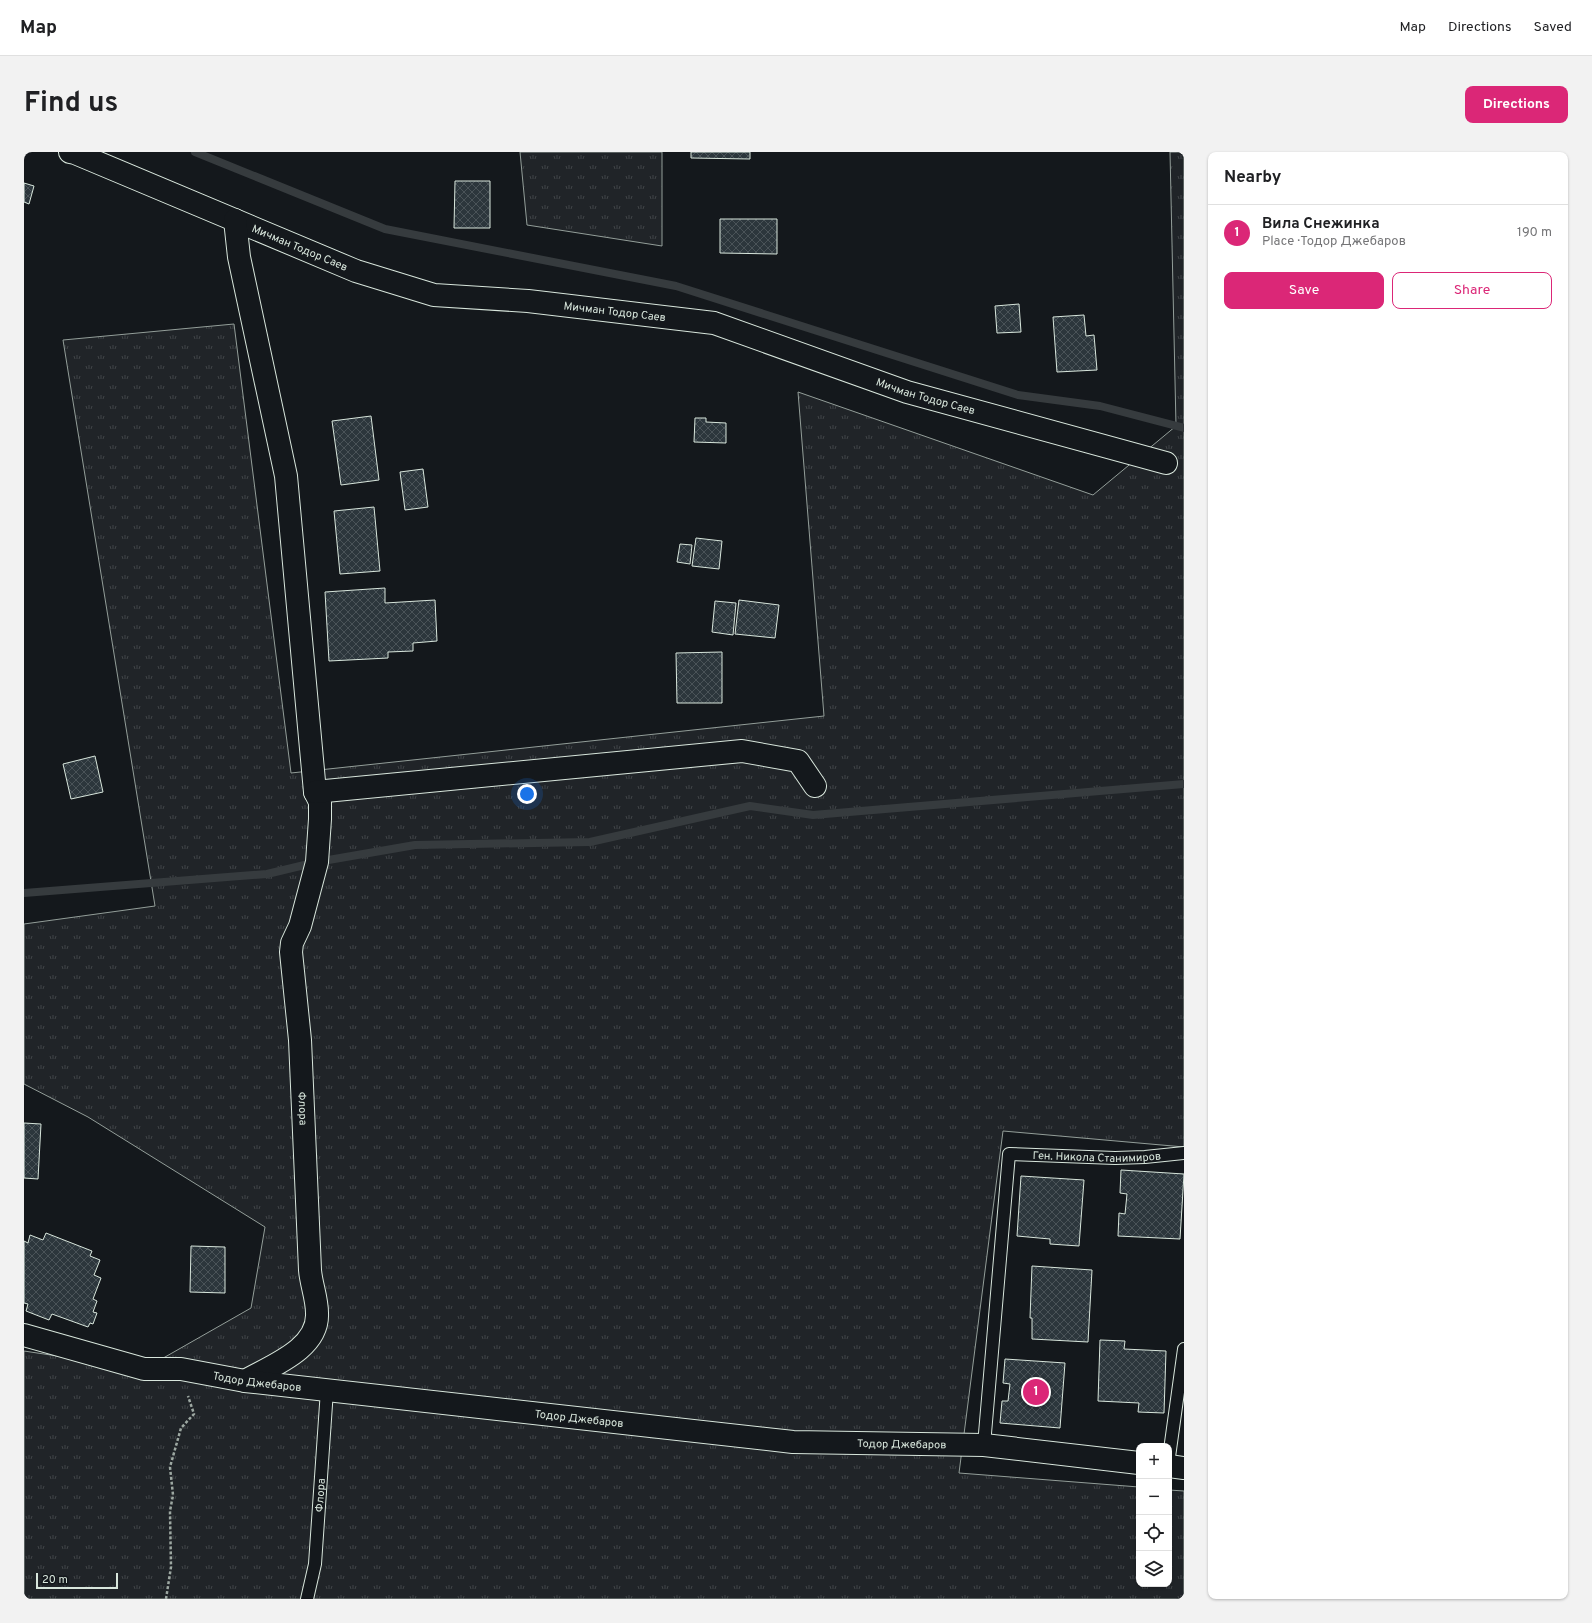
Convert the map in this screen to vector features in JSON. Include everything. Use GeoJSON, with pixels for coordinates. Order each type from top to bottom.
{"type":"FeatureCollection","features":[{"type":"Feature","properties":{"kind":"street","name":"Мичман Тодор Саев"},"geometry":{"type":"LineString","coordinates":[[70,152],[356,271],[434,294],[528,301],[714,323],[907,392],[1166,463]]}},
{"type":"Feature","properties":{"kind":"street","name":"Флора"},"geometry":{"type":"LineString","coordinates":[[235,220],[239,258],[286,476],[320,818],[317,862],[300,926],[292,943],[291,952],[300,1040],[310,1270],[311,1282],[316,1299],[317,1315],[315,1328],[308,1341],[295,1353],[245,1382]]}},
{"type":"Feature","properties":{"kind":"street"},"geometry":{"type":"LineString","coordinates":[[317,797],[742,751],[798,761],[815,786]]}},
{"type":"Feature","properties":{"kind":"street","name":"Тодор Джебаров"},"geometry":{"type":"LineString","coordinates":[[24,1335],[144,1369],[180,1370],[245,1382],[793,1442],[984,1445],[1136,1463]]}},
{"type":"Feature","properties":{"kind":"street"},"geometry":{"type":"LineString","coordinates":[[1172,1466],[1184,1468]]}},
{"type":"Feature","properties":{"kind":"lane","name":"Ген. Никола Станимиров"},"geometry":{"type":"LineString","coordinates":[[984,1445],[1009,1154],[1114,1158],[1145,1157],[1184,1153]]}},
{"type":"Feature","properties":{"kind":"lane"},"geometry":{"type":"LineString","coordinates":[[1171,1443],[1184,1349]]}},
{"type":"Feature","properties":{"kind":"lane","name":"Флора"},"geometry":{"type":"LineString","coordinates":[[307,1599],[315,1564],[327,1390]]}},
{"type":"Feature","properties":{"kind":"path"},"geometry":{"type":"LineString","coordinates":[[166,1599],[171,1567],[170,1511],[173,1495],[170,1467],[181,1428],[194,1414],[180,1370]]}},
{"type":"Feature","properties":{"kind":"green space"},"geometry":{"type":"Polygon","coordinates":[[[520,152],[662,152],[662,246],[527,225],[520,152]]]}},
{"type":"Feature","properties":{"kind":"green space"},"geometry":{"type":"Polygon","coordinates":[[[1170,152],[1184,152],[1184,1147],[1003,1131],[959,1473],[1136,1487],[1136,1587],[1172,1587],[1172,1490],[1184,1491],[1184,1599],[24,1599],[24,1351],[144,1369],[251,1308],[265,1227],[88,1117],[24,1084],[24,924],[155,906],[63,340],[234,324],[291,773],[824,716],[798,392],[1093,495],[1176,426],[1170,152]]]}},
{"type":"Feature","properties":{"kind":"building"},"geometry":{"type":"Polygon","coordinates":[[[691,152],[750,152],[750,159],[691,158],[691,152]]]}},
{"type":"Feature","properties":{"kind":"building"},"geometry":{"type":"Polygon","coordinates":[[[455,181],[490,181],[490,228],[454,228],[455,181]]]}},
{"type":"Feature","properties":{"kind":"building"},"geometry":{"type":"Polygon","coordinates":[[[24,183],[34,186],[29,204],[24,202],[24,183]]]}},
{"type":"Feature","properties":{"kind":"building"},"geometry":{"type":"Polygon","coordinates":[[[720,219],[777,219],[777,254],[720,253],[720,219]]]}},
{"type":"Feature","properties":{"kind":"building"},"geometry":{"type":"Polygon","coordinates":[[[1019,304],[1021,332],[997,333],[995,306],[1019,304]]]}},
{"type":"Feature","properties":{"kind":"building"},"geometry":{"type":"Polygon","coordinates":[[[1084,315],[1086,336],[1094,335],[1097,370],[1057,372],[1053,317],[1084,315]]]}},
{"type":"Feature","properties":{"kind":"building"},"geometry":{"type":"Polygon","coordinates":[[[371,416],[379,480],[341,485],[332,421],[371,416]]]}},
{"type":"Feature","properties":{"kind":"building"},"geometry":{"type":"Polygon","coordinates":[[[695,418],[706,418],[706,422],[726,423],[726,443],[694,442],[695,418]]]}},
{"type":"Feature","properties":{"kind":"building"},"geometry":{"type":"Polygon","coordinates":[[[423,469],[428,507],[405,510],[400,472],[423,469]]]}},
{"type":"Feature","properties":{"kind":"building"},"geometry":{"type":"Polygon","coordinates":[[[374,507],[380,571],[340,574],[334,511],[374,507]]]}},
{"type":"Feature","properties":{"kind":"building"},"geometry":{"type":"Polygon","coordinates":[[[696,538],[722,541],[719,569],[692,566],[696,538]]]}},
{"type":"Feature","properties":{"kind":"building"},"geometry":{"type":"Polygon","coordinates":[[[680,544],[692,545],[690,564],[677,562],[680,544]]]}},
{"type":"Feature","properties":{"kind":"building"},"geometry":{"type":"Polygon","coordinates":[[[385,588],[385,603],[435,600],[437,641],[413,643],[413,651],[388,652],[388,658],[329,661],[325,592],[385,588]]]}},
{"type":"Feature","properties":{"kind":"building"},"geometry":{"type":"Polygon","coordinates":[[[739,600],[779,605],[775,638],[735,634],[739,600]]]}},
{"type":"Feature","properties":{"kind":"building"},"geometry":{"type":"Polygon","coordinates":[[[715,601],[736,603],[733,635],[712,632],[715,601]]]}},
{"type":"Feature","properties":{"kind":"building"},"geometry":{"type":"Polygon","coordinates":[[[722,652],[722,703],[677,703],[676,653],[722,652]]]}},
{"type":"Feature","properties":{"kind":"building"},"geometry":{"type":"Polygon","coordinates":[[[95,756],[103,792],[71,799],[63,764],[95,756]]]}},
{"type":"Feature","properties":{"kind":"building"},"geometry":{"type":"Polygon","coordinates":[[[24,1123],[41,1124],[38,1179],[24,1178],[24,1123]]]}},
{"type":"Feature","properties":{"kind":"building"},"geometry":{"type":"Polygon","coordinates":[[[1121,1170],[1184,1174],[1180,1239],[1118,1236],[1119,1213],[1125,1214],[1127,1194],[1120,1193],[1121,1170]]]}},
{"type":"Feature","properties":{"kind":"building"},"geometry":{"type":"Polygon","coordinates":[[[1021,1176],[1084,1180],[1079,1246],[1050,1244],[1050,1239],[1017,1236],[1021,1176]]]}},
{"type":"Feature","properties":{"kind":"building"},"geometry":{"type":"Polygon","coordinates":[[[46,1233],[92,1251],[90,1256],[100,1260],[94,1275],[101,1278],[93,1299],[97,1301],[93,1312],[97,1313],[93,1324],[90,1323],[88,1327],[52,1314],[49,1320],[26,1311],[28,1304],[24,1303],[24,1241],[28,1243],[30,1235],[43,1240],[46,1233]]]}},
{"type":"Feature","properties":{"kind":"building"},"geometry":{"type":"Polygon","coordinates":[[[191,1246],[225,1247],[225,1293],[190,1292],[191,1246]]]}},
{"type":"Feature","properties":{"kind":"building"},"geometry":{"type":"Polygon","coordinates":[[[1032,1266],[1092,1270],[1088,1342],[1032,1339],[1032,1318],[1030,1318],[1032,1266]]]}},
{"type":"Feature","properties":{"kind":"building"},"geometry":{"type":"Polygon","coordinates":[[[1100,1340],[1125,1341],[1124,1349],[1166,1351],[1164,1413],[1138,1412],[1139,1403],[1098,1401],[1100,1340]]]}},
{"type":"Feature","properties":{"kind":"building"},"geometry":{"type":"Polygon","coordinates":[[[1005,1359],[1065,1363],[1060,1428],[1000,1423],[1002,1401],[1008,1401],[1010,1384],[1003,1383],[1005,1359]]]}},
{"type":"Feature","properties":{"kind":"waterway"},"geometry":{"type":"LineString","coordinates":[[195,152],[385,229],[676,286],[1018,395],[1100,406],[1184,428]]}},
{"type":"Feature","properties":{"kind":"waterway"},"geometry":{"type":"LineString","coordinates":[[24,893],[267,874],[317,862],[415,845],[590,842],[750,806],[813,815],[1184,784]]}},
{"type":"Feature","properties":{"kind":"place","name":"Вила Снежинка"},"geometry":{"type":"Point","coordinates":[1036,1392]}}]}
